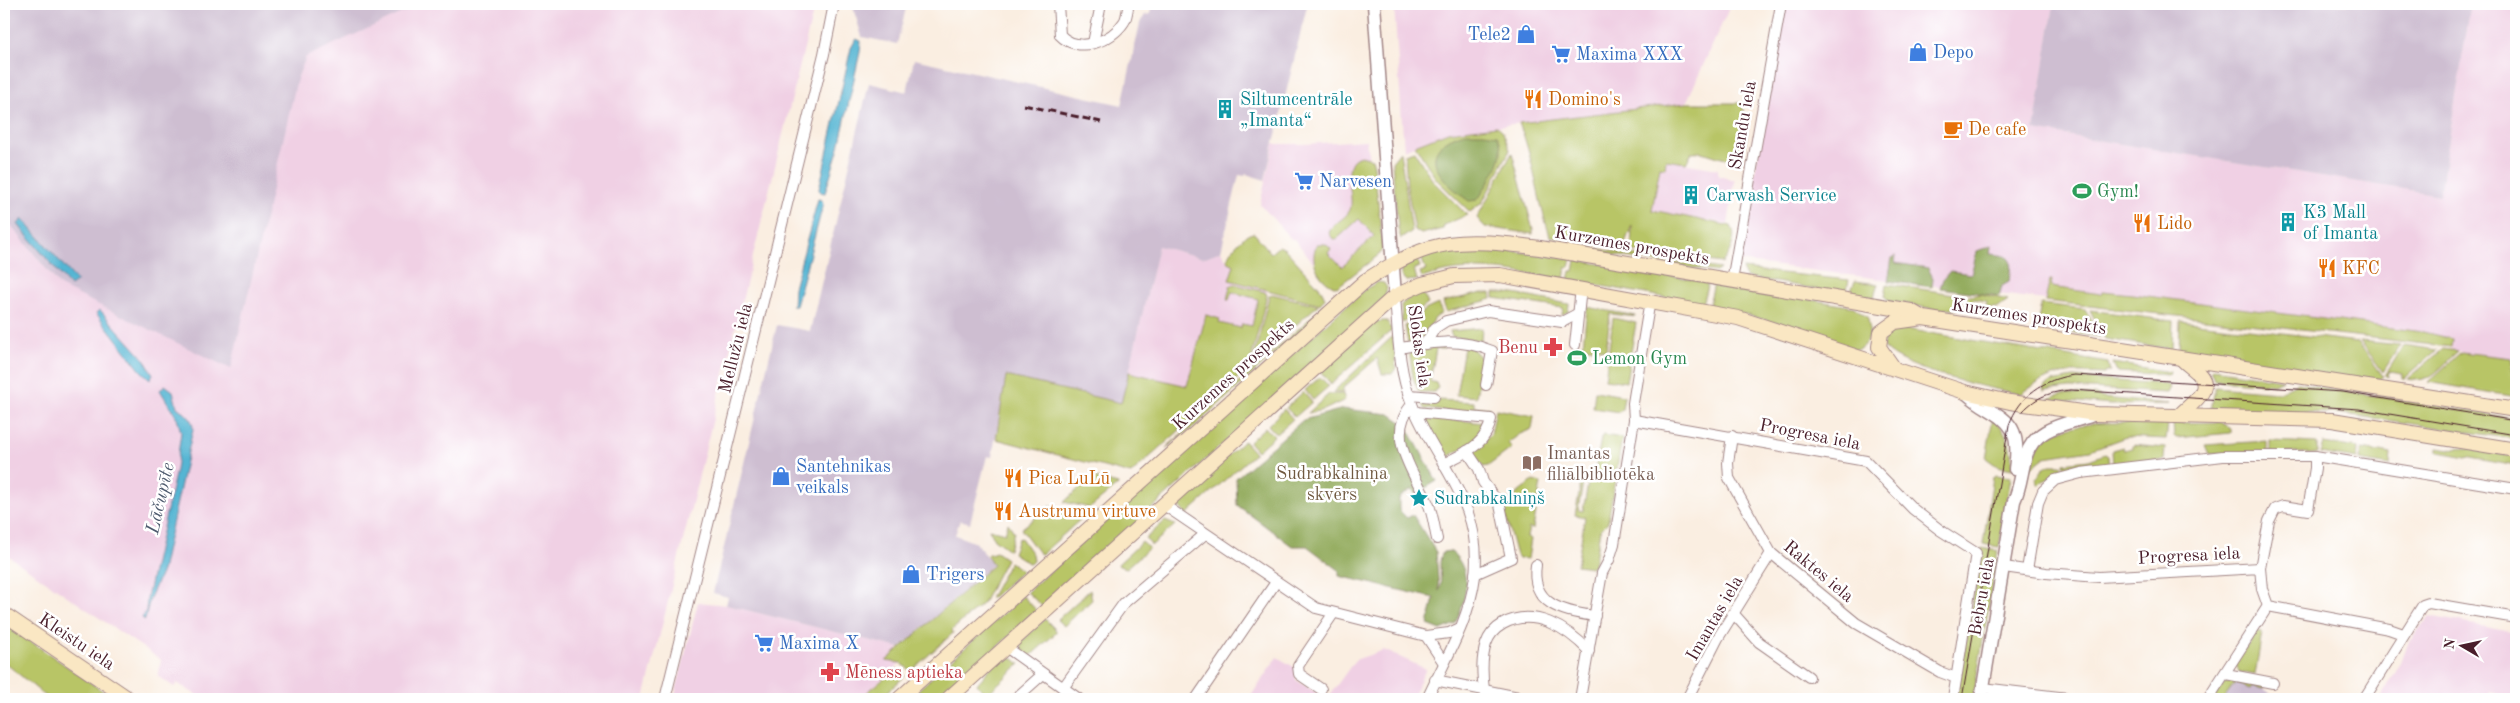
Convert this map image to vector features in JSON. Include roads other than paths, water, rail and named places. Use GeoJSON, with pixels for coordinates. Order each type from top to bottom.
{"type":"FeatureCollection","features":[{"type":"Feature","properties":{"kind":"main road","name":"Kurzemes prospekts"},"geometry":{"type":"LineString","coordinates":[[899,699],[1366,281],[1393,263],[1417,252],[1446,243],[1478,241],[1540,248],[1911,311],[1923,318],[2014,331],[2183,360],[2516,410]]}},
{"type":"Feature","properties":{"kind":"main road"},"geometry":{"type":"LineString","coordinates":[[948,699],[1396,296],[1439,279],[1473,274],[1500,275],[1650,300],[1738,318],[1965,392],[2010,402],[2096,414],[2332,420],[2514,448]]}},
{"type":"Feature","properties":{"kind":"main road"},"geometry":{"type":"LineString","coordinates":[[1893,367],[1878,347],[1881,332],[1895,322],[1923,318]]}},
{"type":"Feature","properties":{"kind":"main road"},"geometry":{"type":"LineString","coordinates":[[2178,416],[2200,398],[2203,391],[2201,378],[2183,360]]}},
{"type":"Feature","properties":{"kind":"main road","name":"Kleistu iela"},"geometry":{"type":"LineString","coordinates":[[4,614],[129,699]]}},
{"type":"Feature","properties":{"kind":"street","name":"Mellužu iela"},"geometry":{"type":"LineString","coordinates":[[665,699],[824,54],[834,4]]}},
{"type":"Feature","properties":{"kind":"street"},"geometry":{"type":"LineString","coordinates":[[1058,4],[1060,35],[1066,41],[1081,44],[1101,42],[1115,33],[1125,21],[1129,4]]}},
{"type":"Feature","properties":{"kind":"street","name":"Slokas iela"},"geometry":{"type":"LineString","coordinates":[[1374,4],[1403,376],[1412,404],[1459,489],[1470,519],[1474,544],[1475,574],[1470,602],[1427,699]]}},
{"type":"Feature","properties":{"kind":"street","name":"Skandu iela"},"geometry":{"type":"LineString","coordinates":[[1732,281],[1781,4]]}},
{"type":"Feature","properties":{"kind":"street"},"geometry":{"type":"LineString","coordinates":[[1093,43],[1100,9]]}},
{"type":"Feature","properties":{"kind":"street"},"geometry":{"type":"LineString","coordinates":[[1575,345],[1578,326],[1576,314],[1581,288]]}},
{"type":"Feature","properties":{"kind":"street"},"geometry":{"type":"LineString","coordinates":[[1580,699],[1602,573],[1614,544],[1634,420],[1633,403],[1650,300]]}},
{"type":"Feature","properties":{"kind":"street"},"geometry":{"type":"LineString","coordinates":[[1425,344],[1435,328],[1446,321],[1488,311],[1562,322],[1576,314]]}},
{"type":"Feature","properties":{"kind":"street"},"geometry":{"type":"LineString","coordinates":[[1400,348],[1456,341],[1473,343],[1492,351],[1486,385]]}},
{"type":"Feature","properties":{"kind":"street","name":"Bebru iela"},"geometry":{"type":"LineString","coordinates":[[1965,392],[1976,403],[2000,414],[2013,431],[2018,452],[2012,490],[2014,501]]}},
{"type":"Feature","properties":{"kind":"street"},"geometry":{"type":"LineString","coordinates":[[1434,397],[1412,404],[1404,414],[1402,449],[1406,463],[1429,503],[1437,539]]}},
{"type":"Feature","properties":{"kind":"street"},"geometry":{"type":"LineString","coordinates":[[1412,404],[1491,419],[1488,434],[1467,451],[1445,463]]}},
{"type":"Feature","properties":{"kind":"street","name":"Bebru iela"},"geometry":{"type":"LineString","coordinates":[[1982,694],[2014,501],[2019,491],[2026,456],[2036,439],[2054,427],[2096,414]]}},
{"type":"Feature","properties":{"kind":"street","name":"Progresa iela"},"geometry":{"type":"LineString","coordinates":[[1634,420],[1866,461],[1913,509],[1940,530],[1976,552],[1956,678]]}},
{"type":"Feature","properties":{"kind":"street","name":"Raktes iela"},"geometry":{"type":"LineString","coordinates":[[1732,436],[1728,464],[1729,478],[1770,553],[1856,623],[1940,672],[1956,678]]}},
{"type":"Feature","properties":{"kind":"street"},"geometry":{"type":"LineString","coordinates":[[1467,451],[1479,468],[1483,482],[1500,504],[1511,558],[1475,574]]}},
{"type":"Feature","properties":{"kind":"street"},"geometry":{"type":"LineString","coordinates":[[2027,570],[2038,503],[2042,491],[2055,480],[2081,473],[2223,456],[2315,456],[2516,489]]}},
{"type":"Feature","properties":{"kind":"street"},"geometry":{"type":"LineString","coordinates":[[2260,568],[2269,521],[2275,510],[2284,506],[2308,510],[2315,468],[2315,456]]}},
{"type":"Feature","properties":{"kind":"street"},"geometry":{"type":"LineString","coordinates":[[1164,505],[1316,608],[1333,614],[1426,636],[1449,633],[1460,628]]}},
{"type":"Feature","properties":{"kind":"street"},"geometry":{"type":"LineString","coordinates":[[1063,688],[1124,603],[1205,534]]}},
{"type":"Feature","properties":{"kind":"street","name":"Imantas iela"},"geometry":{"type":"LineString","coordinates":[[1687,699],[1733,614],[1770,553]]}},
{"type":"Feature","properties":{"kind":"street"},"geometry":{"type":"LineString","coordinates":[[1536,565],[1534,577],[1536,588],[1552,605],[1581,614],[1595,616]]}},
{"type":"Feature","properties":{"kind":"street","name":"Progresa iela"},"geometry":{"type":"LineString","coordinates":[[2004,567],[2099,577],[2260,568],[2262,589],[2268,606]]}},
{"type":"Feature","properties":{"kind":"street"},"geometry":{"type":"LineString","coordinates":[[1196,699],[1276,582]]}},
{"type":"Feature","properties":{"kind":"street"},"geometry":{"type":"LineString","coordinates":[[2364,699],[2403,634],[2423,605],[2428,603],[2516,618]]}},
{"type":"Feature","properties":{"kind":"street"},"geometry":{"type":"LineString","coordinates":[[2208,699],[2226,674],[2237,652],[2268,606],[2389,629],[2403,634]]}},
{"type":"Feature","properties":{"kind":"street"},"geometry":{"type":"LineString","coordinates":[[1321,689],[1299,674],[1298,666],[1333,614]]}},
{"type":"Feature","properties":{"kind":"street"},"geometry":{"type":"LineString","coordinates":[[1733,614],[1759,642],[1809,678]]}},
{"type":"Feature","properties":{"kind":"street"},"geometry":{"type":"LineString","coordinates":[[1484,690],[1482,665],[1486,642],[1496,628],[1509,621],[1527,616],[1552,624],[1575,636],[1589,651]]}},
{"type":"Feature","properties":{"kind":"street"},"geometry":{"type":"LineString","coordinates":[[1426,636],[1444,663]]}},
{"type":"Feature","properties":{"kind":"street"},"geometry":{"type":"LineString","coordinates":[[1006,647],[1079,699]]}},
{"type":"Feature","properties":{"kind":"street"},"geometry":{"type":"LineString","coordinates":[[1015,699],[1043,674]]}},
{"type":"Feature","properties":{"kind":"street"},"geometry":{"type":"LineString","coordinates":[[2226,674],[2273,683]]}},
{"type":"Feature","properties":{"kind":"street"},"geometry":{"type":"LineString","coordinates":[[1952,699],[1956,678]]}},
{"type":"Feature","properties":{"kind":"street"},"geometry":{"type":"LineString","coordinates":[[1436,680],[1528,699]]}},
{"type":"Feature","properties":{"kind":"street"},"geometry":{"type":"LineString","coordinates":[[1982,694],[2076,699]]}},
{"type":"Feature","properties":{"kind":"water"},"geometry":{"type":"Polygon","coordinates":[[[856,39],[861,41],[860,52],[839,147],[825,193],[820,192],[819,189],[851,48],[856,39]]]}},
{"type":"Feature","properties":{"kind":"water"},"geometry":{"type":"Polygon","coordinates":[[[818,199],[822,200],[823,205],[796,306],[793,306],[794,288],[818,199]]]}},
{"type":"Feature","properties":{"kind":"water"},"geometry":{"type":"Polygon","coordinates":[[[23,219],[77,281],[70,286],[18,224],[23,219]]]}},
{"type":"Feature","properties":{"kind":"water"},"geometry":{"type":"Polygon","coordinates":[[[100,310],[144,359],[153,374],[150,379],[141,371],[96,313],[100,310]]]}},
{"type":"Feature","properties":{"kind":"water","name":"Lāčupīte"},"geometry":{"type":"Polygon","coordinates":[[[165,385],[173,391],[177,407],[190,419],[193,429],[162,571],[150,598],[145,620],[142,618],[146,611],[147,598],[176,470],[181,432],[177,418],[160,390],[165,385]]]}},
{"type":"Feature","properties":{"kind":"tram line"},"geometry":{"type":"LineString","coordinates":[[1962,699],[2009,425],[2026,397],[2043,385],[2053,380],[2074,375],[2343,392],[2516,421]]}},
{"type":"Feature","properties":{"kind":"tram line"},"geometry":{"type":"LineString","coordinates":[[2023,411],[2045,396],[2071,390],[2359,409],[2516,435]]}},
{"type":"Feature","properties":{"kind":"railway"},"geometry":{"type":"LineString","coordinates":[[1024,105],[1101,122]]}},
{"type":"Feature","properties":{"kind":"place","name":"Tele2"},"geometry":{"type":"Point","coordinates":[1526,34]}},
{"type":"Feature","properties":{"kind":"place","name":"Depo"},"geometry":{"type":"Point","coordinates":[1918,52]}},
{"type":"Feature","properties":{"kind":"place","name":"Maxima XXX"},"geometry":{"type":"Point","coordinates":[1561,54]}},
{"type":"Feature","properties":{"kind":"place","name":"Domino's"},"geometry":{"type":"Point","coordinates":[1533,99]}},
{"type":"Feature","properties":{"kind":"place","name":"Siltumcentrāle „Imanta“"},"geometry":{"type":"Point","coordinates":[1225,109]}},
{"type":"Feature","properties":{"kind":"place","name":"De cafe"},"geometry":{"type":"Point","coordinates":[1953,129]}},
{"type":"Feature","properties":{"kind":"place","name":"Narvesen"},"geometry":{"type":"Point","coordinates":[1304,181]}},
{"type":"Feature","properties":{"kind":"place","name":"Gym!"},"geometry":{"type":"Point","coordinates":[2082,191]}},
{"type":"Feature","properties":{"kind":"place","name":"Carwash Service"},"geometry":{"type":"Point","coordinates":[1691,195]}},
{"type":"Feature","properties":{"kind":"place","name":"K3 Mall of Imanta"},"geometry":{"type":"Point","coordinates":[2288,222]}},
{"type":"Feature","properties":{"kind":"place","name":"Lido"},"geometry":{"type":"Point","coordinates":[2142,223]}},
{"type":"Feature","properties":{"kind":"place","name":"KFC"},"geometry":{"type":"Point","coordinates":[2327,268]}},
{"type":"Feature","properties":{"kind":"place","name":"Benu"},"geometry":{"type":"Point","coordinates":[1553,347]}},
{"type":"Feature","properties":{"kind":"place","name":"Lemon Gym"},"geometry":{"type":"Point","coordinates":[1577,358]}},
{"type":"Feature","properties":{"kind":"place","name":"Imantas filiālbibliotēka"},"geometry":{"type":"Point","coordinates":[1532,463]}},
{"type":"Feature","properties":{"kind":"place","name":"Santehnikas veikals"},"geometry":{"type":"Point","coordinates":[781,476]}},
{"type":"Feature","properties":{"kind":"place","name":"Pica LuLū"},"geometry":{"type":"Point","coordinates":[1013,478]}},
{"type":"Feature","properties":{"kind":"place","name":"Sudrabkalniņš"},"geometry":{"type":"Point","coordinates":[1419,498]}},
{"type":"Feature","properties":{"kind":"place","name":"Austrumu virtuve"},"geometry":{"type":"Point","coordinates":[1003,511]}},
{"type":"Feature","properties":{"kind":"place","name":"Trigers"},"geometry":{"type":"Point","coordinates":[911,574]}},
{"type":"Feature","properties":{"kind":"place","name":"Maxima X"},"geometry":{"type":"Point","coordinates":[764,643]}},
{"type":"Feature","properties":{"kind":"place","name":"Mēness aptieka"},"geometry":{"type":"Point","coordinates":[830,672]}},
{"type":"Feature","properties":{"kind":"park label","name":"Sudrabkalniņa skvērs"},"geometry":{"type":"Point","coordinates":[1332,483]}}]}
